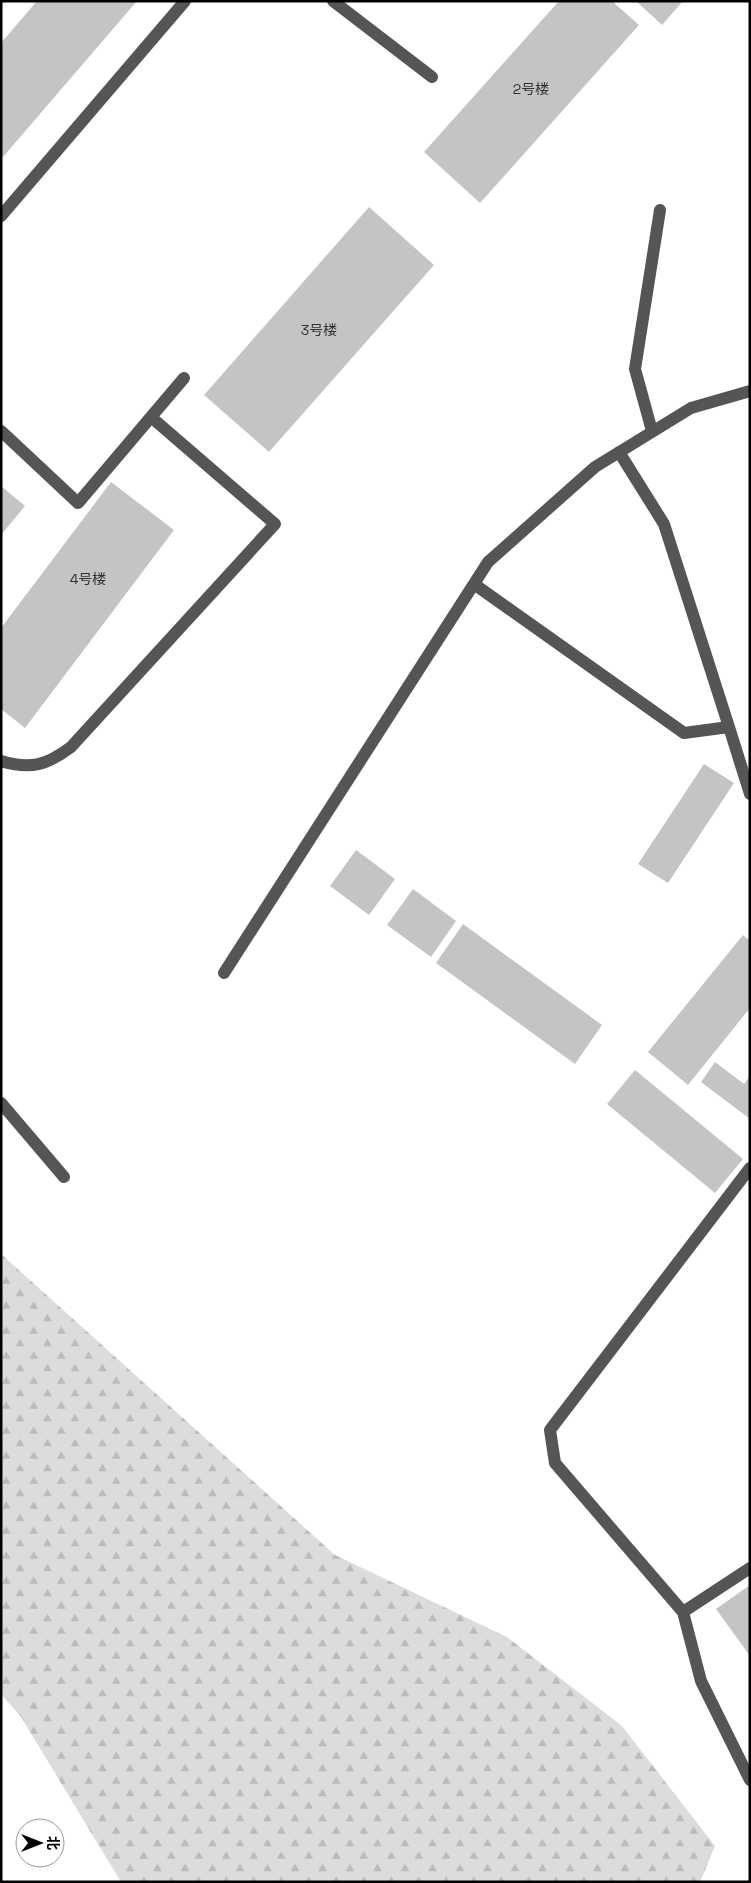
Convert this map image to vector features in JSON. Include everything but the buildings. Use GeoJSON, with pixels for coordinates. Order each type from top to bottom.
{"type":"FeatureCollection","features":[{"type":"Feature","properties":{"kind":"street"},"geometry":{"type":"LineString","coordinates":[[1,216],[185,1]]}},
{"type":"Feature","properties":{"kind":"street"},"geometry":{"type":"LineString","coordinates":[[333,1],[432,77]]}},
{"type":"Feature","properties":{"kind":"street"},"geometry":{"type":"LineString","coordinates":[[652,431],[634,369],[660,210]]}},
{"type":"Feature","properties":{"kind":"street"},"geometry":{"type":"LineString","coordinates":[[1,431],[78,503],[184,378]]}},
{"type":"Feature","properties":{"kind":"street"},"geometry":{"type":"LineString","coordinates":[[224,973],[488,562],[595,467],[691,408],[750,390]]}},
{"type":"Feature","properties":{"kind":"street"},"geometry":{"type":"LineString","coordinates":[[1,762],[18,766],[37,766],[55,759],[71,747],[275,524],[151,417]]}},
{"type":"Feature","properties":{"kind":"street"},"geometry":{"type":"LineString","coordinates":[[619,452],[664,524],[750,794]]}},
{"type":"Feature","properties":{"kind":"street"},"geometry":{"type":"LineString","coordinates":[[474,584],[684,733],[729,726]]}},
{"type":"Feature","properties":{"kind":"street"},"geometry":{"type":"LineString","coordinates":[[1,1103],[64,1177]]}},
{"type":"Feature","properties":{"kind":"street"},"geometry":{"type":"LineString","coordinates":[[750,1168],[550,1430],[555,1464],[683,1612],[701,1681],[750,1780]]}},
{"type":"Feature","properties":{"kind":"street"},"geometry":{"type":"LineString","coordinates":[[683,1612],[750,1568]]}},
{"type":"Feature","properties":{"kind":"green space"},"geometry":{"type":"Polygon","coordinates":[[[1,1254],[335,1555],[507,1637],[622,1726],[715,1846],[700,1882],[121,1882],[21,1717],[1,1694],[1,1254]]]}}]}
